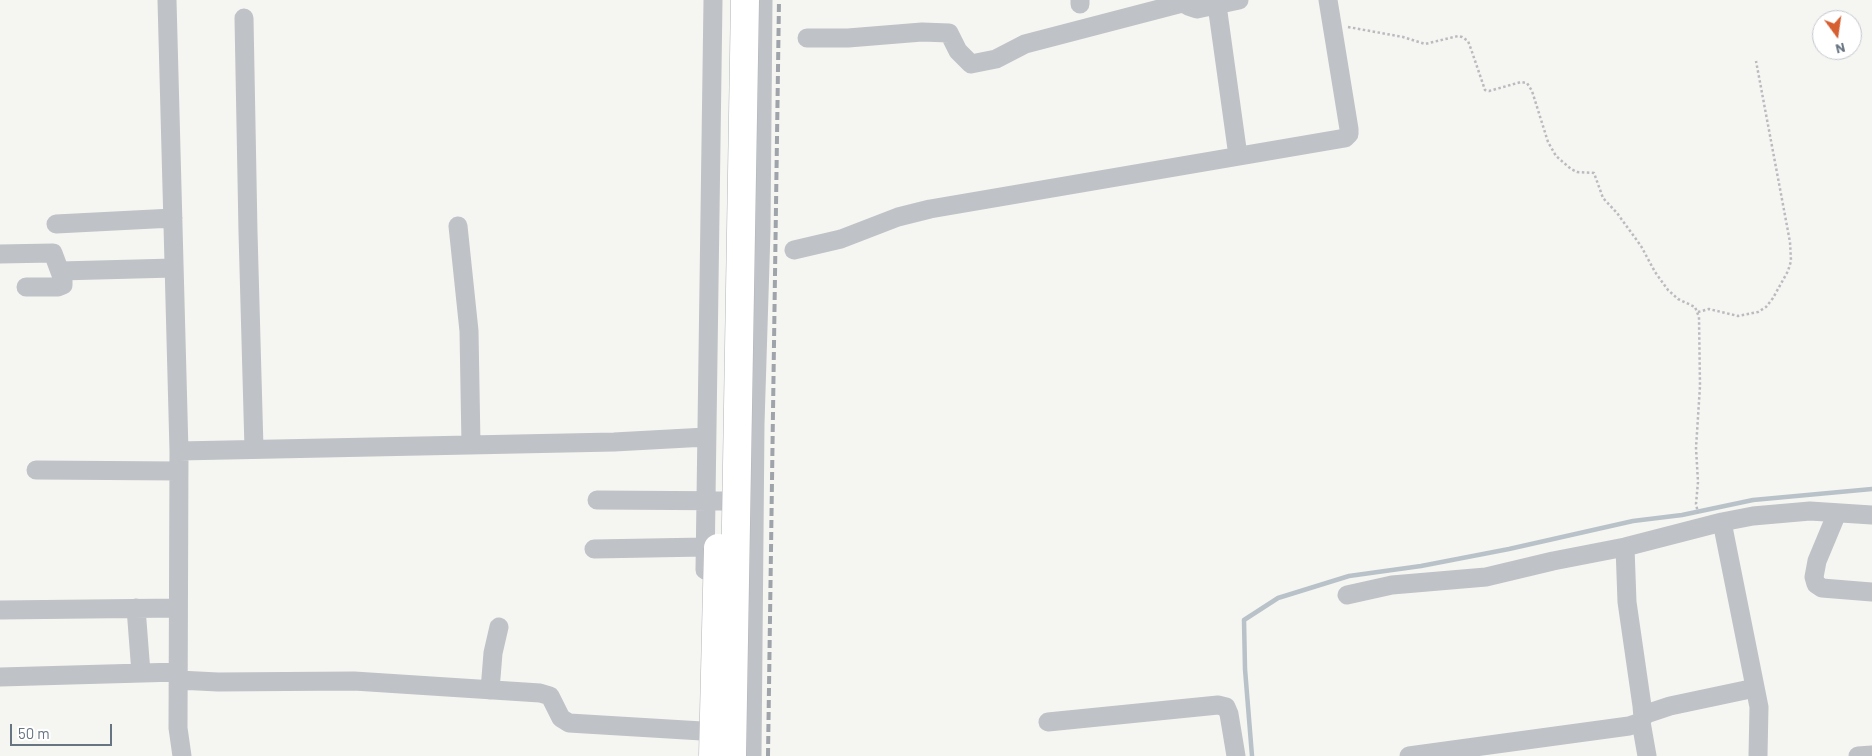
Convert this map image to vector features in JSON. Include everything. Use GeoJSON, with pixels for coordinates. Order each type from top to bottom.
{"type":"FeatureCollection","features":[{"type":"Feature","properties":{"kind":"highway"},"geometry":{"type":"LineString","coordinates":[[713,756],[720,467],[726,0]]}},
{"type":"Feature","properties":{"kind":"highway"},"geometry":{"type":"LineString","coordinates":[[732,756],[746,0]]}},
{"type":"Feature","properties":{"kind":"street"},"geometry":{"type":"LineString","coordinates":[[167,0],[179,451],[178,728],[182,756]]}},
{"type":"Feature","properties":{"kind":"street"},"geometry":{"type":"LineString","coordinates":[[702,756],[713,0]]}},
{"type":"Feature","properties":{"kind":"street"},"geometry":{"type":"LineString","coordinates":[[752,756],[755,424],[761,230],[763,0]]}},
{"type":"Feature","properties":{"kind":"street"},"geometry":{"type":"LineString","coordinates":[[807,38],[848,38],[922,32],[949,34],[958,51],[971,64],[996,59],[1025,44],[1185,1],[1192,8],[1198,8],[1239,0]]}},
{"type":"Feature","properties":{"kind":"street"},"geometry":{"type":"LineString","coordinates":[[794,250],[841,239],[898,217],[930,209],[1348,136],[1349,129],[1328,0]]}},
{"type":"Feature","properties":{"kind":"street"},"geometry":{"type":"LineString","coordinates":[[1217,5],[1238,156]]}},
{"type":"Feature","properties":{"kind":"street"},"geometry":{"type":"LineString","coordinates":[[244,18],[254,449]]}},
{"type":"Feature","properties":{"kind":"street"},"geometry":{"type":"LineString","coordinates":[[56,224],[173,218]]}},
{"type":"Feature","properties":{"kind":"street"},"geometry":{"type":"LineString","coordinates":[[458,226],[469,331],[471,445]]}},
{"type":"Feature","properties":{"kind":"street"},"geometry":{"type":"LineString","coordinates":[[0,254],[51,252],[55,255],[64,282],[62,286],[26,287]]}},
{"type":"Feature","properties":{"kind":"street"},"geometry":{"type":"LineString","coordinates":[[60,271],[174,268]]}},
{"type":"Feature","properties":{"kind":"street"},"geometry":{"type":"LineString","coordinates":[[179,451],[614,442],[706,437]]}},
{"type":"Feature","properties":{"kind":"street"},"geometry":{"type":"LineString","coordinates":[[36,470],[179,472]]}},
{"type":"Feature","properties":{"kind":"street"},"geometry":{"type":"LineString","coordinates":[[597,500],[754,501]]}},
{"type":"Feature","properties":{"kind":"street"},"geometry":{"type":"LineString","coordinates":[[1347,595],[1392,585],[1486,577],[1553,561],[1625,547],[1722,522],[1778,512],[1810,511],[1872,515]]}},
{"type":"Feature","properties":{"kind":"street"},"geometry":{"type":"LineString","coordinates":[[1837,513],[1816,561],[1814,581],[1818,587],[1822,588],[1872,592]]}},
{"type":"Feature","properties":{"kind":"street"},"geometry":{"type":"LineString","coordinates":[[1722,522],[1760,714],[1757,741],[1758,756]]}},
{"type":"Feature","properties":{"kind":"street"},"geometry":{"type":"LineString","coordinates":[[594,549],[705,547]]}},
{"type":"Feature","properties":{"kind":"street"},"geometry":{"type":"LineString","coordinates":[[1625,547],[1627,610],[1647,756]]}},
{"type":"Feature","properties":{"kind":"street"},"geometry":{"type":"LineString","coordinates":[[136,608],[141,673]]}},
{"type":"Feature","properties":{"kind":"street"},"geometry":{"type":"LineString","coordinates":[[0,610],[178,608]]}},
{"type":"Feature","properties":{"kind":"street"},"geometry":{"type":"LineString","coordinates":[[490,690],[493,653],[499,627]]}},
{"type":"Feature","properties":{"kind":"street"},"geometry":{"type":"LineString","coordinates":[[0,677],[141,673],[218,682],[354,681],[540,693],[555,692],[561,718],[565,722],[702,731]]}},
{"type":"Feature","properties":{"kind":"street"},"geometry":{"type":"LineString","coordinates":[[1409,756],[1629,726],[1670,706],[1755,688]]}},
{"type":"Feature","properties":{"kind":"street"},"geometry":{"type":"LineString","coordinates":[[1048,722],[1218,705],[1226,707],[1229,714],[1236,756]]}},
{"type":"Feature","properties":{"kind":"path"},"geometry":{"type":"LineString","coordinates":[[1332,25],[1396,35],[1425,44],[1458,36],[1462,37],[1468,41],[1484,90],[1489,91],[1521,82],[1527,83],[1532,91],[1548,142],[1556,156],[1577,172],[1595,174],[1604,199],[1617,213],[1641,246],[1655,272],[1668,290],[1678,299],[1696,307],[1698,312],[1700,398],[1696,448],[1698,486],[1696,504]]}},
{"type":"Feature","properties":{"kind":"path"},"geometry":{"type":"LineString","coordinates":[[1698,312],[1709,310],[1738,316],[1758,312],[1773,298],[1788,272],[1791,261],[1790,242],[1756,61]]}},
{"type":"Feature","properties":{"kind":"waterway"},"geometry":{"type":"LineString","coordinates":[[1252,756],[1245,669],[1244,620],[1278,598],[1349,576],[1421,566],[1509,549],[1633,521],[1682,515],[1753,500],[1872,489]]}},
{"type":"Feature","properties":{"kind":"railway"},"geometry":{"type":"LineString","coordinates":[[768,756],[779,0]]}}]}
